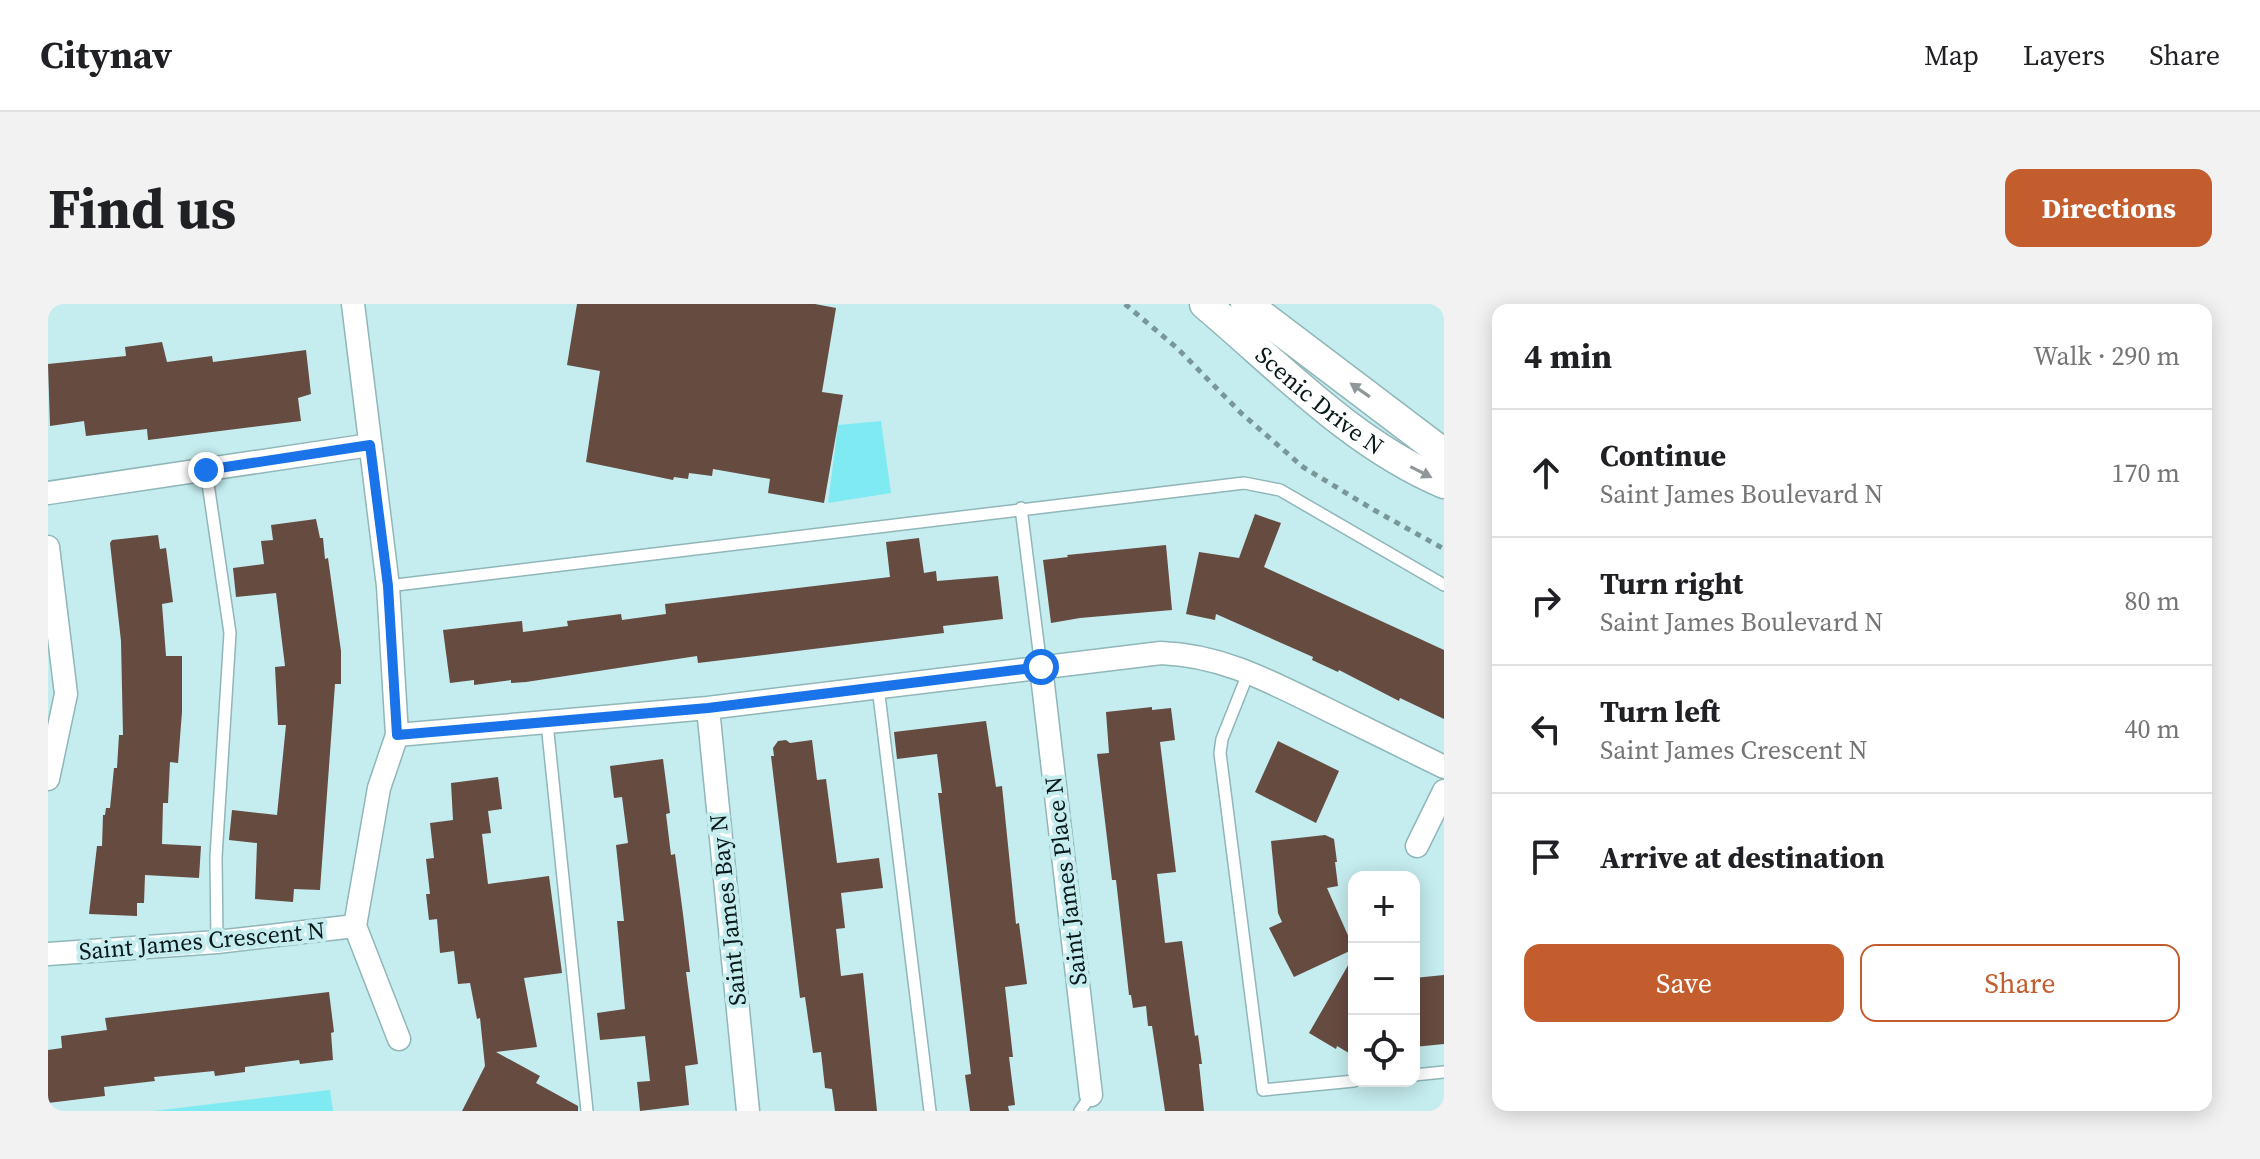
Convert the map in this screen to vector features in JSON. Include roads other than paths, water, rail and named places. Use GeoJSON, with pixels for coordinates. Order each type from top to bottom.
{"type":"FeatureCollection","features":[{"type":"Feature","properties":{"kind":"main road","name":"Scenic Drive N"},"geometry":{"type":"LineString","coordinates":[[1205,304],[1350,428],[1390,456],[1444,483]]}},
{"type":"Feature","properties":{"kind":"main road","name":"Scenic Drive N"},"geometry":{"type":"LineString","coordinates":[[1246,304],[1444,454]]}},
{"type":"Feature","properties":{"kind":"street"},"geometry":{"type":"LineString","coordinates":[[353,304],[388,586],[397,735],[379,788],[355,926],[399,1039]]}},
{"type":"Feature","properties":{"kind":"street"},"geometry":{"type":"LineString","coordinates":[[48,493],[370,445]]}},
{"type":"Feature","properties":{"kind":"street"},"geometry":{"type":"LineString","coordinates":[[48,547],[66,694],[48,779]]}},
{"type":"Feature","properties":{"kind":"street"},"geometry":{"type":"LineString","coordinates":[[397,735],[708,708],[1161,653],[1206,658],[1249,671],[1444,767]]}},
{"type":"Feature","properties":{"kind":"street","name":"Saint James Place N"},"geometry":{"type":"LineString","coordinates":[[1041,667],[1086,1103]]}},
{"type":"Feature","properties":{"kind":"street","name":"Saint James Bay N"},"geometry":{"type":"LineString","coordinates":[[708,708],[748,1111]]}},
{"type":"Feature","properties":{"kind":"street"},"geometry":{"type":"LineString","coordinates":[[1417,846],[1444,791]]}},
{"type":"Feature","properties":{"kind":"street","name":"Saint James Crescent N"},"geometry":{"type":"LineString","coordinates":[[48,954],[217,942],[355,926]]}},
{"type":"Feature","properties":{"kind":"lane"},"geometry":{"type":"LineString","coordinates":[[206,470],[230,633],[216,857],[217,942]]}},
{"type":"Feature","properties":{"kind":"lane"},"geometry":{"type":"LineString","coordinates":[[388,586],[1244,483],[1280,490],[1444,585]]}},
{"type":"Feature","properties":{"kind":"lane"},"geometry":{"type":"LineString","coordinates":[[1021,508],[1041,667]]}},
{"type":"Feature","properties":{"kind":"lane"},"geometry":{"type":"LineString","coordinates":[[1249,671],[1222,739],[1220,753],[1263,1090],[1348,1082]]}},
{"type":"Feature","properties":{"kind":"lane"},"geometry":{"type":"LineString","coordinates":[[878,686],[930,1111]]}},
{"type":"Feature","properties":{"kind":"lane"},"geometry":{"type":"LineString","coordinates":[[547,723],[587,1111]]}},
{"type":"Feature","properties":{"kind":"lane"},"geometry":{"type":"LineString","coordinates":[[1420,1074],[1444,1072]]}}]}
